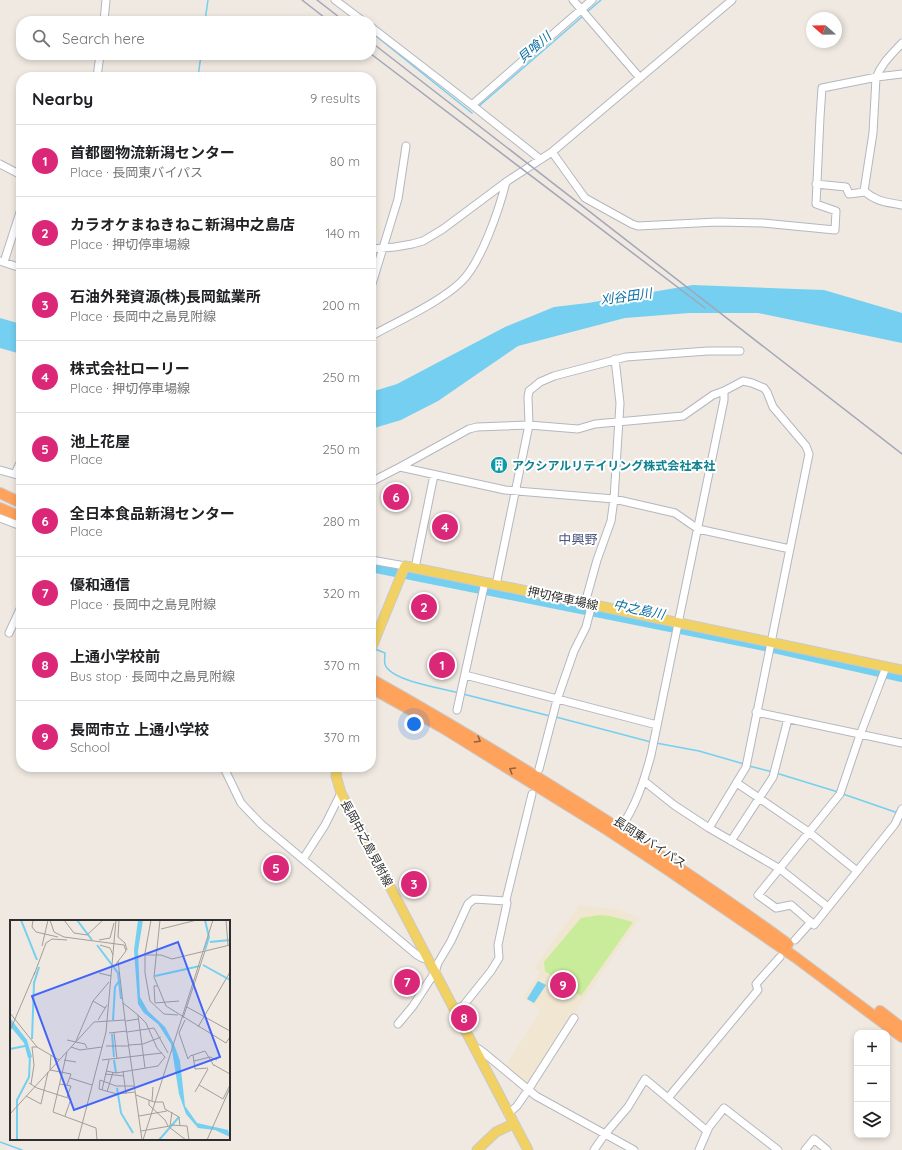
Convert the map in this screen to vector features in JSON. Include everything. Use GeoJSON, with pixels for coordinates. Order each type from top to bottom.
{"type":"FeatureCollection","features":[{"type":"Feature","properties":{"kind":"highway"},"geometry":{"type":"LineString","coordinates":[[0,493],[10,508]]}},
{"type":"Feature","properties":{"kind":"highway"},"geometry":{"type":"LineString","coordinates":[[0,500],[10,508]]}},
{"type":"Feature","properties":{"kind":"highway","name":"長岡東バイパス"},"geometry":{"type":"LineString","coordinates":[[376,682],[465,732],[620,829],[758,922],[902,1028]]}},
{"type":"Feature","properties":{"kind":"highway","name":"長岡東バイパス"},"geometry":{"type":"LineString","coordinates":[[376,691],[443,728],[666,868],[795,957],[902,1037]]}},
{"type":"Feature","properties":{"kind":"main road","name":"押切停車場線"},"geometry":{"type":"LineString","coordinates":[[404,566],[589,604],[677,627],[771,642],[902,670]]}},
{"type":"Feature","properties":{"kind":"main road"},"geometry":{"type":"LineString","coordinates":[[376,636],[404,566]]}},
{"type":"Feature","properties":{"kind":"main road","name":"長岡中之島見附線"},"geometry":{"type":"LineString","coordinates":[[336,772],[336,776],[341,793],[476,1050],[513,1124],[528,1150]]}},
{"type":"Feature","properties":{"kind":"main road"},"geometry":{"type":"LineString","coordinates":[[477,1150],[496,1132],[513,1124]]}},
{"type":"Feature","properties":{"kind":"street"},"geometry":{"type":"LineString","coordinates":[[104,16],[106,0]]}},
{"type":"Feature","properties":{"kind":"street"},"geometry":{"type":"LineString","coordinates":[[335,0],[356,16]]}},
{"type":"Feature","properties":{"kind":"street"},"geometry":{"type":"LineString","coordinates":[[573,0],[640,78]]}},
{"type":"Feature","properties":{"kind":"street"},"geometry":{"type":"LineString","coordinates":[[472,104],[592,0]]}},
{"type":"Feature","properties":{"kind":"street"},"geometry":{"type":"LineString","coordinates":[[376,249],[412,244],[432,236],[506,182],[552,152],[732,0]]}},
{"type":"Feature","properties":{"kind":"street"},"geometry":{"type":"LineString","coordinates":[[376,31],[472,104],[540,159]]}},
{"type":"Feature","properties":{"kind":"street"},"geometry":{"type":"LineString","coordinates":[[902,43],[886,60],[877,77],[873,133],[864,191],[868,196],[879,201],[902,205]]}},
{"type":"Feature","properties":{"kind":"street"},"geometry":{"type":"LineString","coordinates":[[98,72],[99,60]]}},
{"type":"Feature","properties":{"kind":"street"},"geometry":{"type":"LineString","coordinates":[[552,152],[585,198],[638,226],[717,222],[763,223],[835,230],[836,211],[816,204],[822,88],[877,77],[902,74]]}},
{"type":"Feature","properties":{"kind":"street"},"geometry":{"type":"LineString","coordinates":[[376,272],[398,200],[406,146]]}},
{"type":"Feature","properties":{"kind":"street"},"geometry":{"type":"LineString","coordinates":[[0,164],[16,172]]}},
{"type":"Feature","properties":{"kind":"street"},"geometry":{"type":"LineString","coordinates":[[376,333],[452,290],[467,275],[483,248],[501,201],[506,182]]}},
{"type":"Feature","properties":{"kind":"street"},"geometry":{"type":"LineString","coordinates":[[816,184],[846,187],[849,194],[866,192]]}},
{"type":"Feature","properties":{"kind":"street"},"geometry":{"type":"LineString","coordinates":[[16,223],[2,261],[16,266]]}},
{"type":"Feature","properties":{"kind":"street"},"geometry":{"type":"LineString","coordinates":[[496,585],[514,491],[529,425],[528,397],[530,391],[540,382],[554,376],[615,360],[708,351],[740,351]]}},
{"type":"Feature","properties":{"kind":"street"},"geometry":{"type":"LineString","coordinates":[[539,770],[557,700],[574,651],[586,627],[596,560],[611,521],[614,499],[620,403],[615,360]]}},
{"type":"Feature","properties":{"kind":"street"},"geometry":{"type":"LineString","coordinates":[[376,479],[469,429],[477,427],[529,425],[578,429],[594,424],[683,416],[713,394],[724,392],[743,381],[764,388],[773,408],[809,450],[809,454],[746,767],[709,828]]}},
{"type":"Feature","properties":{"kind":"street"},"geometry":{"type":"LineString","coordinates":[[620,829],[637,799],[644,781],[698,529],[724,400],[724,392]]}},
{"type":"Feature","properties":{"kind":"street"},"geometry":{"type":"LineString","coordinates":[[400,467],[505,490],[614,499],[675,513],[698,529],[790,549]]}},
{"type":"Feature","properties":{"kind":"street"},"geometry":{"type":"LineString","coordinates":[[0,470],[16,474]]}},
{"type":"Feature","properties":{"kind":"street"},"geometry":{"type":"LineString","coordinates":[[415,568],[434,475]]}},
{"type":"Feature","properties":{"kind":"street"},"geometry":{"type":"LineString","coordinates":[[8,520],[10,508]]}},
{"type":"Feature","properties":{"kind":"street"},"geometry":{"type":"LineString","coordinates":[[0,524],[8,520]]}},
{"type":"Feature","properties":{"kind":"street"},"geometry":{"type":"LineString","coordinates":[[8,520],[16,524]]}},
{"type":"Feature","properties":{"kind":"street"},"geometry":{"type":"LineString","coordinates":[[376,561],[404,566]]}},
{"type":"Feature","properties":{"kind":"street"},"geometry":{"type":"LineString","coordinates":[[457,710],[466,676],[485,582]]}},
{"type":"Feature","properties":{"kind":"street"},"geometry":{"type":"LineString","coordinates":[[9,632],[16,617]]}},
{"type":"Feature","properties":{"kind":"street"},"geometry":{"type":"LineString","coordinates":[[886,667],[860,735],[840,794],[810,833],[758,895],[776,908],[791,905],[814,925],[895,824],[902,809]]}},
{"type":"Feature","properties":{"kind":"street"},"geometry":{"type":"LineString","coordinates":[[466,676],[657,725]]}},
{"type":"Feature","properties":{"kind":"street"},"geometry":{"type":"LineString","coordinates":[[756,712],[902,743]]}},
{"type":"Feature","properties":{"kind":"street"},"geometry":{"type":"LineString","coordinates":[[731,841],[773,777],[788,719]]}},
{"type":"Feature","properties":{"kind":"street"},"geometry":{"type":"LineString","coordinates":[[226,772],[241,803],[261,824],[417,954],[422,958],[428,959]]}},
{"type":"Feature","properties":{"kind":"street"},"geometry":{"type":"LineString","coordinates":[[644,781],[674,806],[780,869],[828,907]]}},
{"type":"Feature","properties":{"kind":"street"},"geometry":{"type":"LineString","coordinates":[[737,783],[810,833],[857,871]]}},
{"type":"Feature","properties":{"kind":"street"},"geometry":{"type":"LineString","coordinates":[[303,859],[325,825],[341,793]]}},
{"type":"Feature","properties":{"kind":"street"},"geometry":{"type":"LineString","coordinates":[[455,1010],[463,1006],[499,958],[498,945],[506,901],[532,794]]}},
{"type":"Feature","properties":{"kind":"street"},"geometry":{"type":"LineString","coordinates":[[398,1024],[413,1006],[435,972],[467,905],[474,899],[506,901]]}},
{"type":"Feature","properties":{"kind":"street"},"geometry":{"type":"LineString","coordinates":[[795,940],[811,922]]}},
{"type":"Feature","properties":{"kind":"street"},"geometry":{"type":"LineString","coordinates":[[668,1098],[758,990],[756,984],[780,957]]}},
{"type":"Feature","properties":{"kind":"street"},"geometry":{"type":"LineString","coordinates":[[508,1114],[517,1106],[528,1090],[574,1018]]}},
{"type":"Feature","properties":{"kind":"street"},"geometry":{"type":"LineString","coordinates":[[476,1050],[479,1049],[483,1052],[536,1096],[634,1150]]}},
{"type":"Feature","properties":{"kind":"street"},"geometry":{"type":"LineString","coordinates":[[594,1150],[605,1134],[628,1107],[645,1079],[707,1132]]}},
{"type":"Feature","properties":{"kind":"street"},"geometry":{"type":"LineString","coordinates":[[698,1150],[709,1127],[724,1108],[778,1150]]}},
{"type":"Feature","properties":{"kind":"street"},"geometry":{"type":"LineString","coordinates":[[805,1150],[814,1139],[827,1150]]}},
{"type":"Feature","properties":{"kind":"shaded area"},"geometry":{"type":"Polygon","coordinates":[[[579,905],[619,910],[640,918],[528,1084],[505,1067],[541,1010],[523,997],[540,972],[534,968],[579,905]]]}},
{"type":"Feature","properties":{"kind":"green space"},"geometry":{"type":"Polygon","coordinates":[[[600,915],[633,922],[581,996],[545,971],[544,962],[581,918],[600,915]]]}},
{"type":"Feature","properties":{"kind":"water"},"geometry":{"type":"Polygon","coordinates":[[[693,285],[824,290],[902,313],[902,343],[758,313],[689,313],[625,318],[518,346],[438,401],[401,420],[376,428],[376,390],[397,384],[505,327],[554,307],[588,303],[693,285]]]}},
{"type":"Feature","properties":{"kind":"water"},"geometry":{"type":"Polygon","coordinates":[[[0,318],[16,323],[16,353],[0,348],[0,318]]]}},
{"type":"Feature","properties":{"kind":"water"},"geometry":{"type":"Polygon","coordinates":[[[538,981],[546,985],[534,1003],[527,999],[538,981]]]}},
{"type":"Feature","properties":{"kind":"waterway"},"geometry":{"type":"LineString","coordinates":[[206,16],[208,0]]}},
{"type":"Feature","properties":{"kind":"waterway","name":"貝喰川"},"geometry":{"type":"LineString","coordinates":[[586,13],[601,0]]}},
{"type":"Feature","properties":{"kind":"waterway","name":"貝喰川"},"geometry":{"type":"LineString","coordinates":[[479,106],[583,16]]}},
{"type":"Feature","properties":{"kind":"waterway","name":"貝喰川"},"geometry":{"type":"LineString","coordinates":[[376,36],[472,113]]}},
{"type":"Feature","properties":{"kind":"waterway"},"geometry":{"type":"LineString","coordinates":[[199,72],[200,60]]}},
{"type":"Feature","properties":{"kind":"waterway","name":"中之島川"},"geometry":{"type":"LineString","coordinates":[[376,568],[765,646],[902,677]]}},
{"type":"Feature","properties":{"kind":"waterway"},"geometry":{"type":"LineString","coordinates":[[376,649],[385,653],[386,666],[400,677],[420,684],[459,693]]}},
{"type":"Feature","properties":{"kind":"waterway"},"geometry":{"type":"LineString","coordinates":[[463,694],[550,716]]}},
{"type":"Feature","properties":{"kind":"waterway"},"geometry":{"type":"LineString","coordinates":[[556,717],[651,742]]}},
{"type":"Feature","properties":{"kind":"waterway"},"geometry":{"type":"LineString","coordinates":[[656,743],[699,751],[744,764]]}},
{"type":"Feature","properties":{"kind":"waterway"},"geometry":{"type":"LineString","coordinates":[[749,766],[773,772]]}},
{"type":"Feature","properties":{"kind":"waterway"},"geometry":{"type":"LineString","coordinates":[[776,773],[838,792]]}},
{"type":"Feature","properties":{"kind":"waterway"},"geometry":{"type":"LineString","coordinates":[[843,794],[898,813]]}},
{"type":"Feature","properties":{"kind":"waterway"},"geometry":{"type":"LineString","coordinates":[[0,1142],[22,1150]]}},
{"type":"Feature","properties":{"kind":"railway"},"geometry":{"type":"LineString","coordinates":[[302,0],[323,16]]}},
{"type":"Feature","properties":{"kind":"railway"},"geometry":{"type":"LineString","coordinates":[[317,0],[338,16]]}},
{"type":"Feature","properties":{"kind":"railway"},"geometry":{"type":"LineString","coordinates":[[376,46],[902,454]]}},
{"type":"Feature","properties":{"kind":"railway"},"geometry":{"type":"LineString","coordinates":[[376,58],[705,308]]}},
{"type":"Feature","properties":{"kind":"place","name":"アクシアルリテイリング株式会社本社"},"geometry":{"type":"Point","coordinates":[499,465]}},
{"type":"Feature","properties":{"kind":"place","name":"全日本食品新潟センター"},"geometry":{"type":"Point","coordinates":[396,497]}},
{"type":"Feature","properties":{"kind":"place","name":"株式会社ローリー"},"geometry":{"type":"Point","coordinates":[445,527]}},
{"type":"Feature","properties":{"kind":"place","name":"カラオケまねきねこ新潟中之島店"},"geometry":{"type":"Point","coordinates":[424,607]}},
{"type":"Feature","properties":{"kind":"place","name":"首都圏物流新潟センター"},"geometry":{"type":"Point","coordinates":[442,665]}},
{"type":"Feature","properties":{"kind":"place","name":"池上花屋"},"geometry":{"type":"Point","coordinates":[276,868]}},
{"type":"Feature","properties":{"kind":"place","name":"石油外発資源(株)長岡鉱業所"},"geometry":{"type":"Point","coordinates":[414,884]}},
{"type":"Feature","properties":{"kind":"place","name":"優和通信"},"geometry":{"type":"Point","coordinates":[407,982]}},
{"type":"Feature","properties":{"kind":"place","name":"長岡市立 上通小学校"},"geometry":{"type":"Point","coordinates":[563,985]}},
{"type":"Feature","properties":{"kind":"place","name":"上通小学校前"},"geometry":{"type":"Point","coordinates":[464,1018]}},
{"type":"Feature","properties":{"kind":"district","name":"中興野"},"geometry":{"type":"Point","coordinates":[578,539]}},
{"type":"Feature","properties":{"kind":"water label","name":"刈谷田川"},"geometry":{"type":"Point","coordinates":[626,296]}}]}
